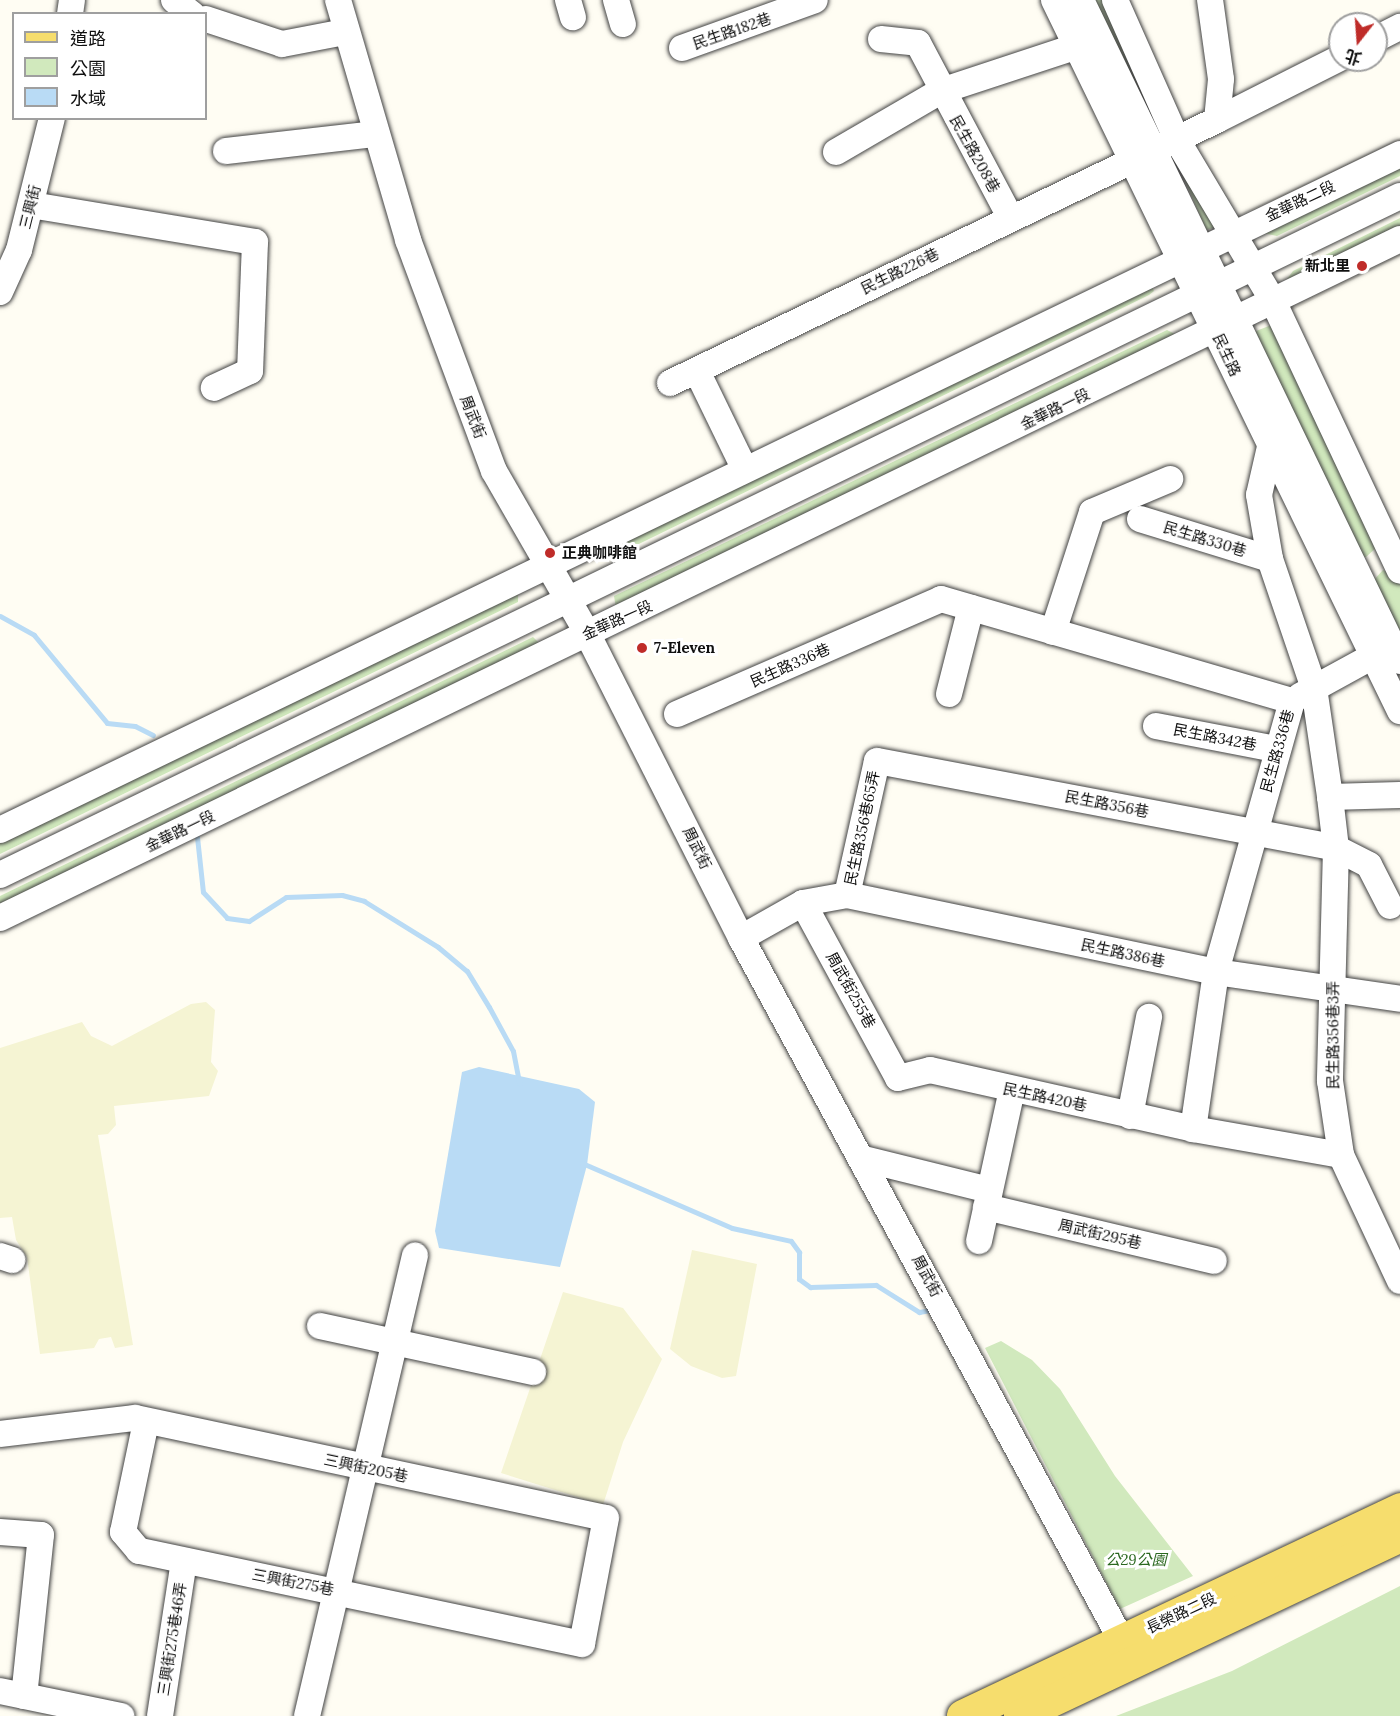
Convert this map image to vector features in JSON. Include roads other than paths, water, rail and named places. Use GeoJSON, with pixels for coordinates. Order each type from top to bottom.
{"type":"FeatureCollection","features":[{"type":"Feature","properties":{"kind":"main road","name":"長榮路二段"},"geometry":{"type":"LineString","coordinates":[[1020,1716],[1128,1652],[1400,1509]]}},
{"type":"Feature","properties":{"kind":"main road","name":"長榮路二段"},"geometry":{"type":"LineString","coordinates":[[963,1716],[1128,1652],[1400,1536]]}},
{"type":"Feature","properties":{"kind":"street"},"geometry":{"type":"LineString","coordinates":[[174,0],[189,12]]}},
{"type":"Feature","properties":{"kind":"street","name":"周武街"},"geometry":{"type":"LineString","coordinates":[[338,0],[345,32],[408,240],[494,471],[587,633],[741,938],[864,1158],[1128,1652]]}},
{"type":"Feature","properties":{"kind":"street","name":"民生路182巷"},"geometry":{"type":"LineString","coordinates":[[682,48],[815,0]]}},
{"type":"Feature","properties":{"kind":"street","name":"民生路"},"geometry":{"type":"LineString","coordinates":[[1054,0],[1075,47],[1142,158],[1224,324],[1347,579],[1373,656],[1400,711]]}},
{"type":"Feature","properties":{"kind":"street","name":"民生路"},"geometry":{"type":"LineString","coordinates":[[1081,0],[1142,158]]}},
{"type":"Feature","properties":{"kind":"street"},"geometry":{"type":"LineString","coordinates":[[1115,0],[1177,140],[1235,232],[1273,301],[1398,562],[1347,579]]}},
{"type":"Feature","properties":{"kind":"street"},"geometry":{"type":"LineString","coordinates":[[1210,0],[1221,79],[1217,120]]}},
{"type":"Feature","properties":{"kind":"street"},"geometry":{"type":"LineString","coordinates":[[207,19],[282,44],[345,32]]}},
{"type":"Feature","properties":{"kind":"street","name":"民生路208巷"},"geometry":{"type":"LineString","coordinates":[[881,39],[918,43],[941,91],[1010,216]]}},
{"type":"Feature","properties":{"kind":"street"},"geometry":{"type":"LineString","coordinates":[[836,152],[941,91],[1075,47]]}},
{"type":"Feature","properties":{"kind":"street","name":"民生路226巷"},"geometry":{"type":"LineString","coordinates":[[670,383],[1010,216],[1142,158],[1328,64]]}},
{"type":"Feature","properties":{"kind":"street","name":"三興街"},"geometry":{"type":"LineString","coordinates":[[0,292],[31,205],[51,120]]}},
{"type":"Feature","properties":{"kind":"street"},"geometry":{"type":"LineString","coordinates":[[226,151],[376,134]]}},
{"type":"Feature","properties":{"kind":"street","name":"金華路二段"},"geometry":{"type":"LineString","coordinates":[[1190,255],[1400,154]]}},
{"type":"Feature","properties":{"kind":"street"},"geometry":{"type":"LineString","coordinates":[[0,875],[565,598],[1208,292],[1400,196]]}},
{"type":"Feature","properties":{"kind":"street"},"geometry":{"type":"LineString","coordinates":[[31,205],[255,242],[250,371],[214,388]]}},
{"type":"Feature","properties":{"kind":"street"},"geometry":{"type":"LineString","coordinates":[[1224,324],[1400,239]]}},
{"type":"Feature","properties":{"kind":"street"},"geometry":{"type":"LineString","coordinates":[[0,830],[744,468],[1190,255]]}},
{"type":"Feature","properties":{"kind":"street","name":"民生路"},"geometry":{"type":"LineString","coordinates":[[1224,324],[1270,447],[1347,579],[1400,661]]}},
{"type":"Feature","properties":{"kind":"street","name":"金華路一段"},"geometry":{"type":"LineString","coordinates":[[0,918],[1224,324]]}},
{"type":"Feature","properties":{"kind":"street"},"geometry":{"type":"LineString","coordinates":[[697,371],[744,468]]}},
{"type":"Feature","properties":{"kind":"street"},"geometry":{"type":"LineString","coordinates":[[1270,447],[1259,495],[1270,559],[1314,688],[1336,848]]}},
{"type":"Feature","properties":{"kind":"street"},"geometry":{"type":"LineString","coordinates":[[1053,632],[1092,512],[1170,478]]}},
{"type":"Feature","properties":{"kind":"street","name":"民生路330巷"},"geometry":{"type":"LineString","coordinates":[[1140,519],[1270,559]]}},
{"type":"Feature","properties":{"kind":"street","name":"民生路336巷"},"geometry":{"type":"LineString","coordinates":[[677,714],[941,599],[1292,701],[1275,749],[1255,832],[1216,972]]}},
{"type":"Feature","properties":{"kind":"street"},"geometry":{"type":"LineString","coordinates":[[949,693],[971,608]]}},
{"type":"Feature","properties":{"kind":"street"},"geometry":{"type":"LineString","coordinates":[[1292,701],[1373,656]]}},
{"type":"Feature","properties":{"kind":"street","name":"民生路342巷"},"geometry":{"type":"LineString","coordinates":[[1156,726],[1275,749]]}},
{"type":"Feature","properties":{"kind":"street","name":"民生路356巷"},"geometry":{"type":"LineString","coordinates":[[877,761],[1336,848],[1369,865],[1390,906]]}},
{"type":"Feature","properties":{"kind":"street","name":"民生路356巷65弄"},"geometry":{"type":"LineString","coordinates":[[848,895],[877,761]]}},
{"type":"Feature","properties":{"kind":"street"},"geometry":{"type":"LineString","coordinates":[[1330,797],[1400,795]]}},
{"type":"Feature","properties":{"kind":"street","name":"民生路356巷3弄"},"geometry":{"type":"LineString","coordinates":[[1336,848],[1330,1081],[1341,1155],[1400,1281]]}},
{"type":"Feature","properties":{"kind":"street"},"geometry":{"type":"LineString","coordinates":[[741,938],[803,903],[848,895]]}},
{"type":"Feature","properties":{"kind":"street","name":"民生路386巷"},"geometry":{"type":"LineString","coordinates":[[848,895],[1216,972],[1400,999]]}},
{"type":"Feature","properties":{"kind":"street","name":"周武街255巷"},"geometry":{"type":"LineString","coordinates":[[803,903],[898,1078]]}},
{"type":"Feature","properties":{"kind":"street"},"geometry":{"type":"LineString","coordinates":[[1193,1129],[1216,972]]}},
{"type":"Feature","properties":{"kind":"street"},"geometry":{"type":"LineString","coordinates":[[1130,1116],[1149,1017]]}},
{"type":"Feature","properties":{"kind":"street","name":"民生路420巷"},"geometry":{"type":"LineString","coordinates":[[898,1078],[930,1070],[1130,1116],[1341,1155]]}},
{"type":"Feature","properties":{"kind":"street"},"geometry":{"type":"LineString","coordinates":[[979,1241],[1012,1090]]}},
{"type":"Feature","properties":{"kind":"street","name":"周武街295巷"},"geometry":{"type":"LineString","coordinates":[[864,1158],[987,1198],[1214,1261]]}},
{"type":"Feature","properties":{"kind":"street"},"geometry":{"type":"LineString","coordinates":[[307,1716],[339,1591],[415,1255]]}},
{"type":"Feature","properties":{"kind":"street"},"geometry":{"type":"LineString","coordinates":[[320,1326],[533,1372]]}},
{"type":"Feature","properties":{"kind":"street","name":"三興街205巷"},"geometry":{"type":"LineString","coordinates":[[0,1434],[111,1418],[146,1422],[606,1518],[582,1644]]}},
{"type":"Feature","properties":{"kind":"street","name":"三興街275巷"},"geometry":{"type":"LineString","coordinates":[[146,1422],[123,1532],[139,1551],[339,1591],[582,1644]]}},
{"type":"Feature","properties":{"kind":"street"},"geometry":{"type":"LineString","coordinates":[[0,1532],[41,1535],[12,1694],[121,1716]]}},
{"type":"Feature","properties":{"kind":"street","name":"三興街275巷46弄"},"geometry":{"type":"LineString","coordinates":[[160,1716],[184,1561]]}},
{"type":"Feature","properties":{"kind":"water"},"geometry":{"type":"Polygon","coordinates":[[[479,1067],[579,1089],[595,1102],[587,1165],[560,1267],[439,1248],[435,1231],[462,1072],[479,1067]]]}},
{"type":"Feature","properties":{"kind":"waterway"},"geometry":{"type":"LineString","coordinates":[[0,616],[34,635],[107,723],[135,726],[153,735]]}},
{"type":"Feature","properties":{"kind":"waterway"},"geometry":{"type":"LineString","coordinates":[[197,837],[203,892],[227,918],[249,921],[286,897],[342,895],[364,901],[438,947],[467,971],[489,1007],[513,1051],[519,1083]]}},
{"type":"Feature","properties":{"kind":"waterway"},"geometry":{"type":"LineString","coordinates":[[582,1163],[732,1228],[791,1241],[799,1252],[799,1279],[810,1287],[876,1285],[919,1312],[930,1310]]}},
{"type":"Feature","properties":{"kind":"place","name":"新北里"},"geometry":{"type":"Point","coordinates":[1362,266]}},
{"type":"Feature","properties":{"kind":"place","name":"正典咖啡館"},"geometry":{"type":"Point","coordinates":[550,553]}},
{"type":"Feature","properties":{"kind":"place","name":"7-Eleven"},"geometry":{"type":"Point","coordinates":[642,648]}},
{"type":"Feature","properties":{"kind":"park label","name":"公29公園"},"geometry":{"type":"Point","coordinates":[1136,1560]}}]}
